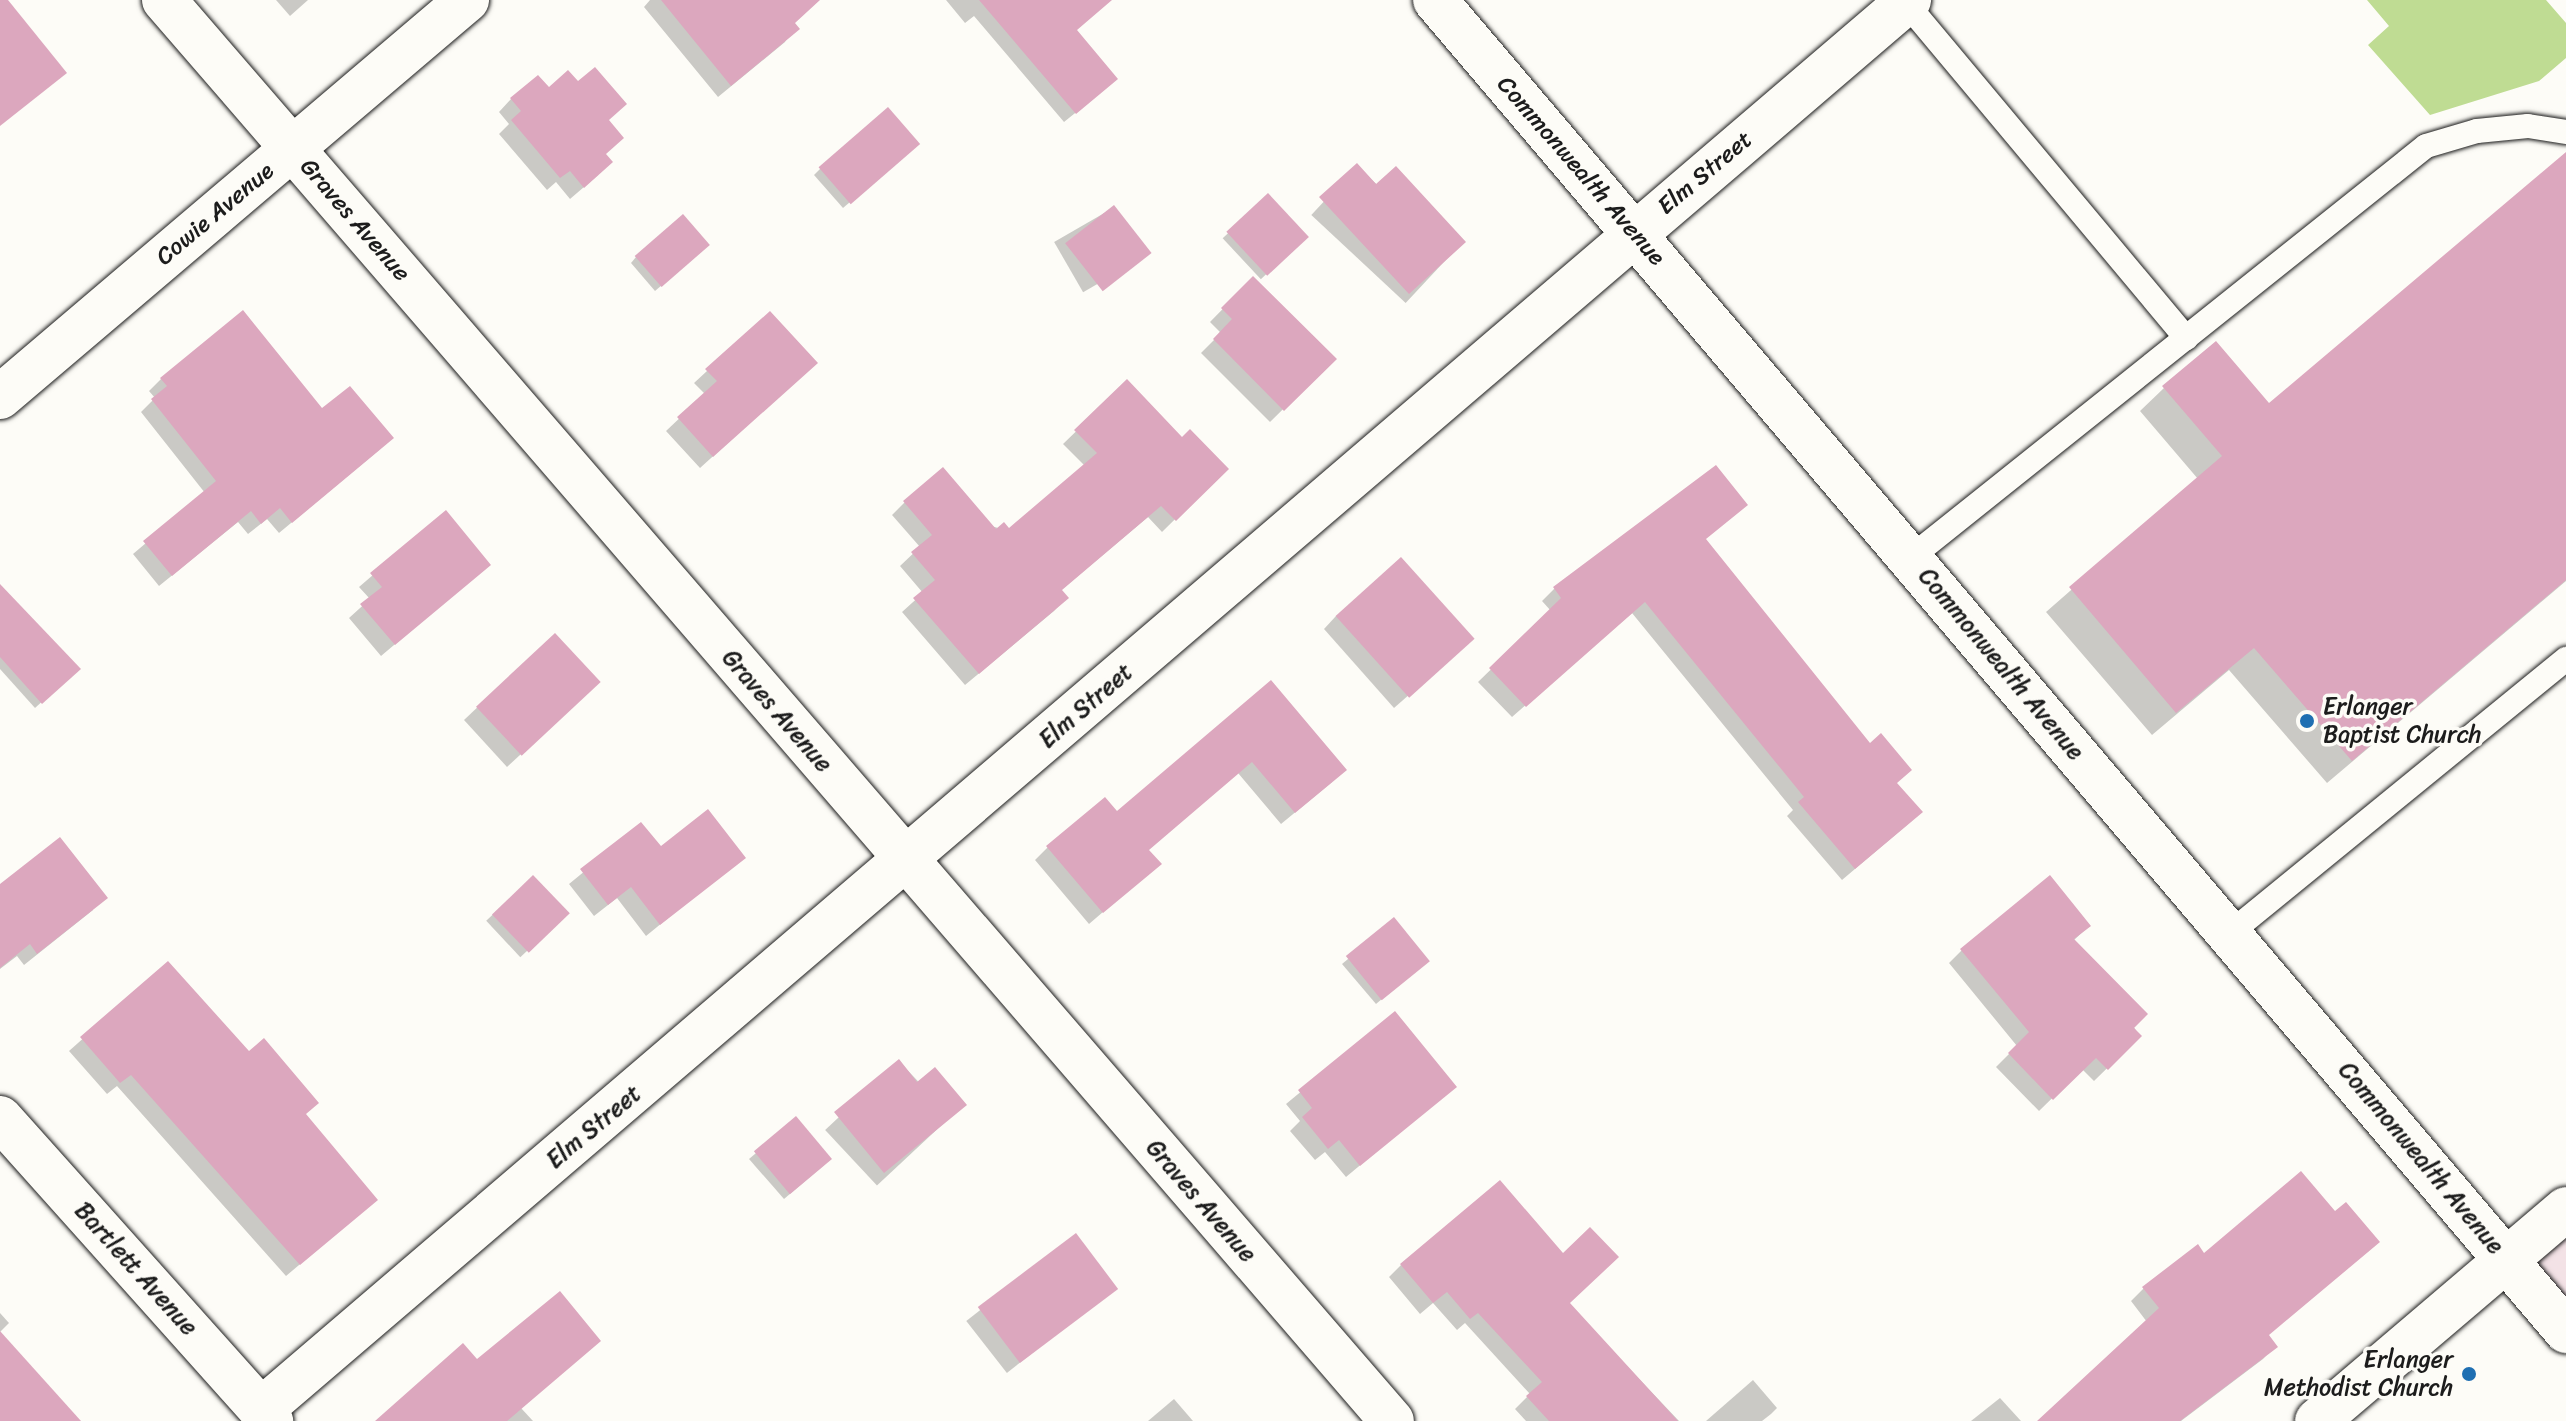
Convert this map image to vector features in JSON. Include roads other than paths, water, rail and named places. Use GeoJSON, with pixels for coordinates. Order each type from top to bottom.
{"type":"FeatureCollection","features":[{"type":"Feature","properties":{"kind":"street","name":"Graves Avenue"},"geometry":{"type":"LineString","coordinates":[[164,0],[1392,1421]]}},
{"type":"Feature","properties":{"kind":"street","name":"Cowie Avenue"},"geometry":{"type":"LineString","coordinates":[[0,397],[467,0]]}},
{"type":"Feature","properties":{"kind":"street","name":"Commonwealth Avenue"},"geometry":{"type":"LineString","coordinates":[[1435,0],[2566,1331]]}},
{"type":"Feature","properties":{"kind":"street","name":"Elm Street"},"geometry":{"type":"LineString","coordinates":[[266,1415],[1634,233],[1908,2]]}},
{"type":"Feature","properties":{"kind":"street","name":"Bartlett Avenue"},"geometry":{"type":"LineString","coordinates":[[0,1118],[266,1415]]}},
{"type":"Feature","properties":{"kind":"street"},"geometry":{"type":"LineString","coordinates":[[2317,1421],[2566,1209]]}},
{"type":"Feature","properties":{"kind":"lane"},"geometry":{"type":"LineString","coordinates":[[1908,2],[2186,338]]}},
{"type":"Feature","properties":{"kind":"lane"},"geometry":{"type":"LineString","coordinates":[[1910,558],[2426,146],[2490,129],[2528,126],[2566,132]]}},
{"type":"Feature","properties":{"kind":"lane"},"geometry":{"type":"LineString","coordinates":[[2230,933],[2566,659]]}},
{"type":"Feature","properties":{"kind":"place","name":"Erlanger Baptist Church"},"geometry":{"type":"Point","coordinates":[2307,721]}},
{"type":"Feature","properties":{"kind":"place","name":"Erlanger Methodist Church"},"geometry":{"type":"Point","coordinates":[2469,1374]}}]}
